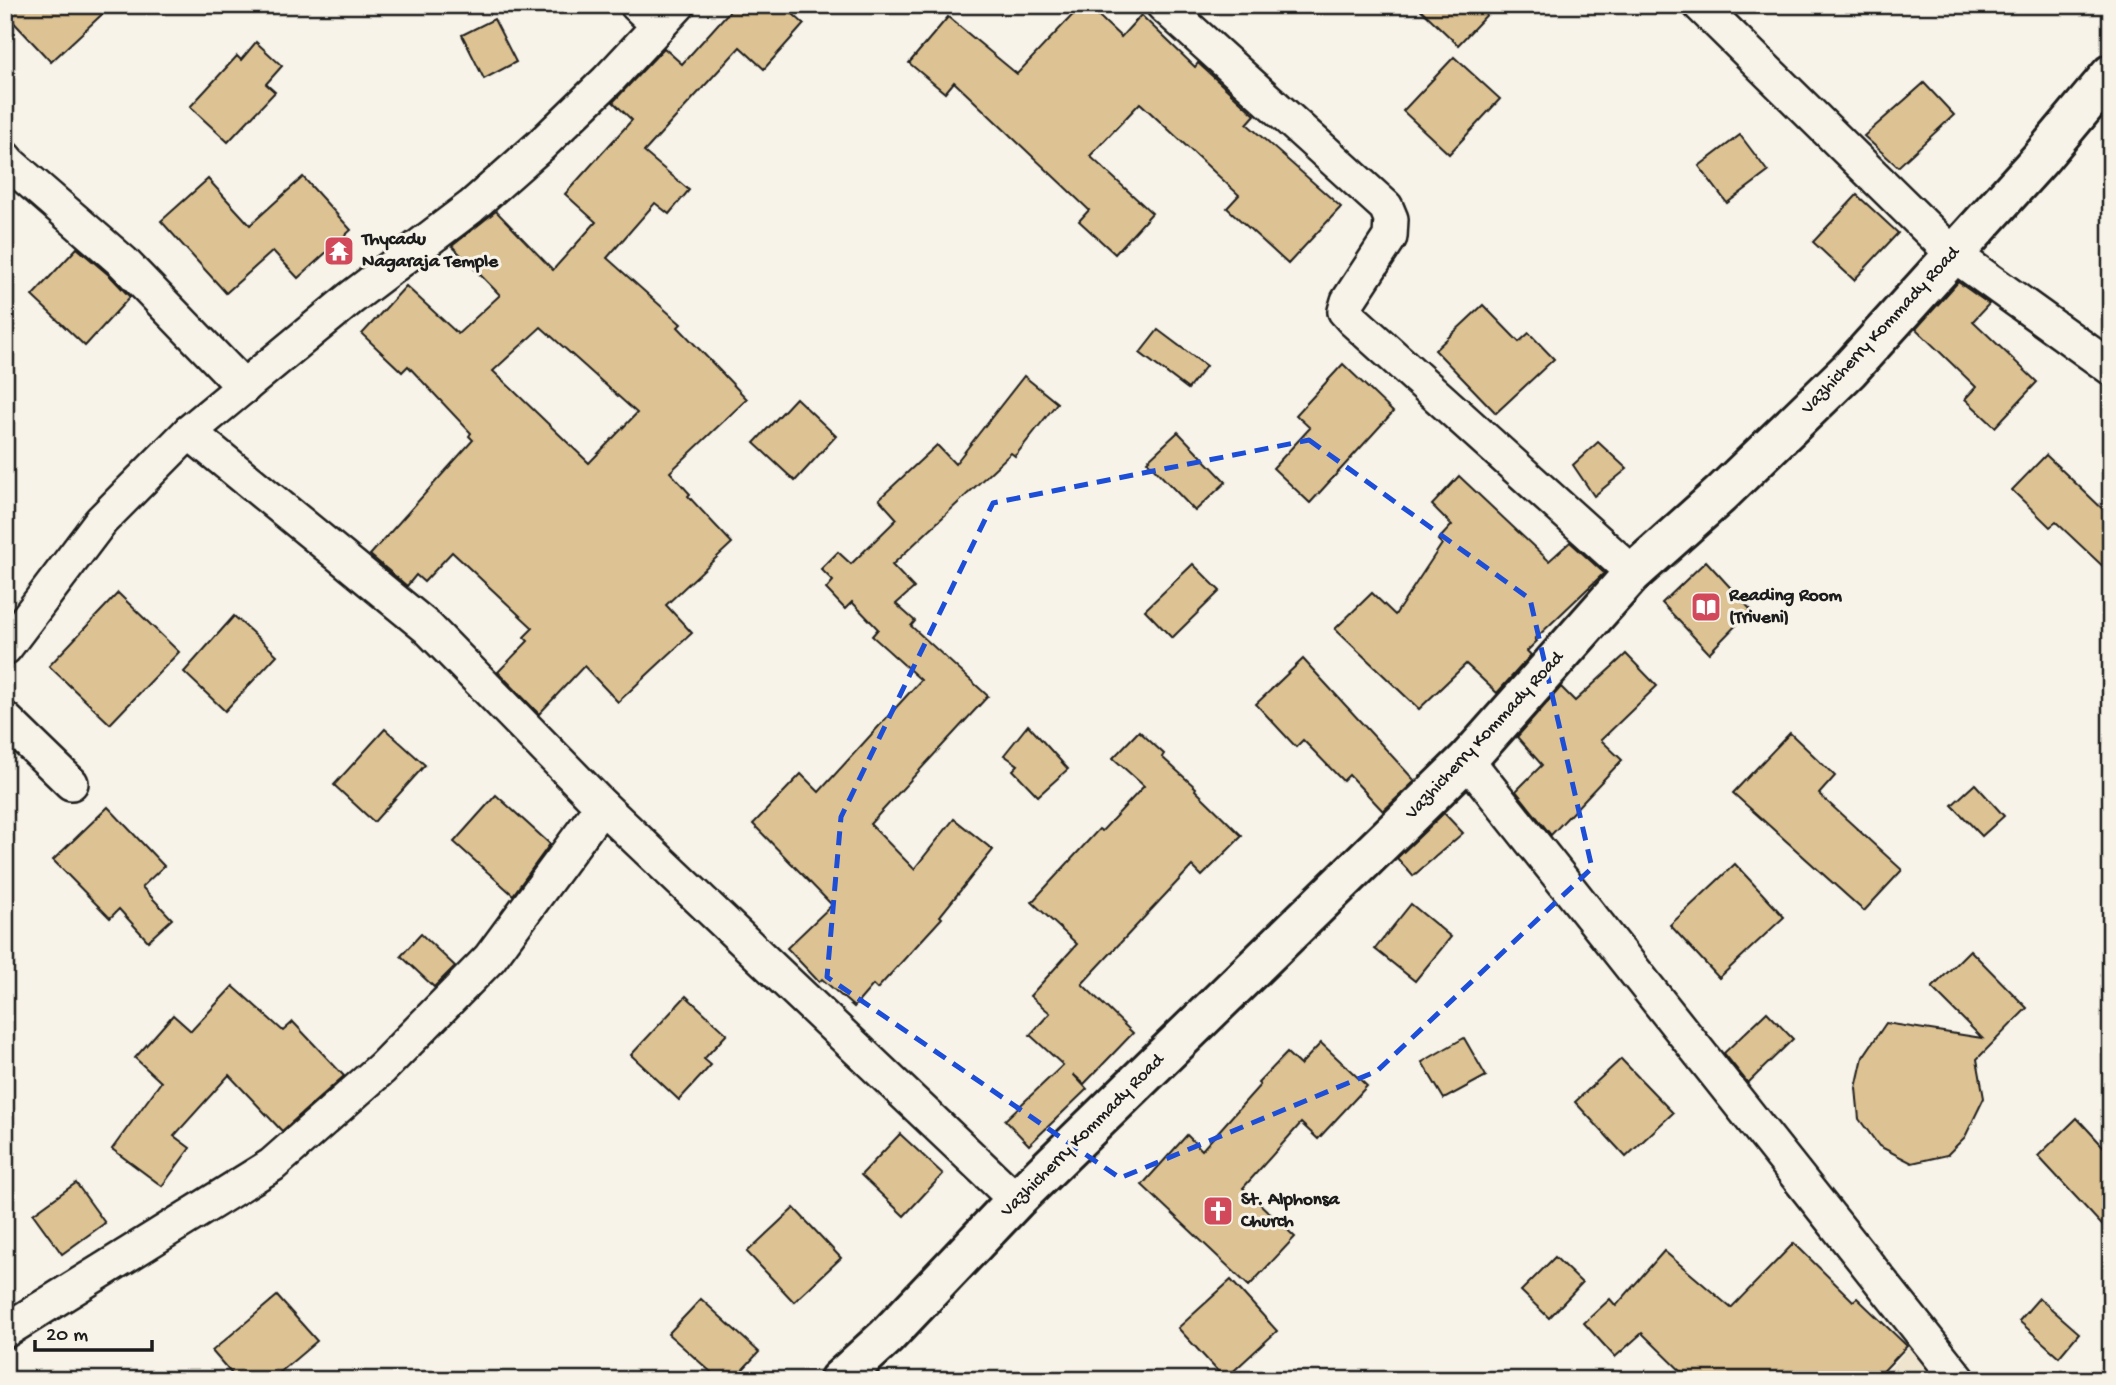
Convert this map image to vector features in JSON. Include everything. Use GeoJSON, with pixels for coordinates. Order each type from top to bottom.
{"type":"FeatureCollection","features":[{"type":"Feature","properties":{"kind":"main road","name":"Vazhicherry Kommady Road"},"geometry":{"type":"LineString","coordinates":[[839,1380],[886,1337],[1016,1200],[1467,760],[1633,573],[1720,495],[1849,370],[2040,159],[2111,74]]}},
{"type":"Feature","properties":{"kind":"street"},"geometry":{"type":"LineString","coordinates":[[1163,5],[1385,207],[1391,219],[1390,237],[1348,301],[1345,311],[1633,573]]}},
{"type":"Feature","properties":{"kind":"street"},"geometry":{"type":"LineString","coordinates":[[1700,5],[1954,254],[2111,368]]}},
{"type":"Feature","properties":{"kind":"street"},"geometry":{"type":"LineString","coordinates":[[5,648],[101,521],[189,432],[351,298],[471,207],[607,81],[658,12]]}},
{"type":"Feature","properties":{"kind":"street"},"geometry":{"type":"LineString","coordinates":[[5,158],[123,262],[244,387]]}},
{"type":"Feature","properties":{"kind":"street"},"geometry":{"type":"LineString","coordinates":[[189,432],[428,628],[601,807],[1016,1200]]}},
{"type":"Feature","properties":{"kind":"street"},"geometry":{"type":"LineString","coordinates":[[5,719],[71,783]]}},
{"type":"Feature","properties":{"kind":"street"},"geometry":{"type":"LineString","coordinates":[[1467,760],[1959,1380]]}},
{"type":"Feature","properties":{"kind":"street"},"geometry":{"type":"LineString","coordinates":[[5,1331],[272,1165],[382,1068],[490,958],[601,807]]}},
{"type":"Feature","properties":{"kind":"highlighted area"},"geometry":{"type":"Polygon","coordinates":[[[1309,440],[1530,599],[1592,868],[1377,1071],[1120,1178],[827,977],[841,817],[993,503],[1309,440]]]}},
{"type":"Feature","properties":{"kind":"shaded area"},"geometry":{"type":"Polygon","coordinates":[[[1924,1330],[1965,1380],[1889,1380],[1886,1373],[1924,1330]]]}},
{"type":"Feature","properties":{"kind":"building"},"geometry":{"type":"Polygon","coordinates":[[[5,5],[112,5],[51,62],[5,13],[5,5]]]}},
{"type":"Feature","properties":{"kind":"building"},"geometry":{"type":"Polygon","coordinates":[[[735,5],[783,5],[804,24],[764,69],[740,47],[644,152],[689,190],[669,214],[655,203],[607,258],[681,324],[678,327],[747,399],[670,472],[690,494],[688,496],[732,543],[666,605],[692,633],[618,702],[584,666],[539,714],[498,672],[528,641],[524,637],[533,628],[452,552],[424,582],[416,575],[407,586],[370,555],[473,440],[469,436],[471,433],[408,366],[402,372],[362,334],[406,286],[458,334],[500,295],[452,246],[496,211],[553,270],[596,222],[565,194],[632,120],[613,102],[664,48],[682,64],[735,5]],[[541,327],[493,371],[589,463],[637,413],[541,327]]]}},
{"type":"Feature","properties":{"kind":"building"},"geometry":{"type":"Polygon","coordinates":[[[1082,5],[1087,5],[1121,37],[1141,15],[1195,67],[1198,63],[1255,115],[1247,124],[1341,207],[1288,264],[1227,208],[1239,195],[1140,103],[1090,156],[1152,213],[1115,254],[1079,221],[1089,210],[954,82],[945,93],[909,63],[948,17],[1017,74],[1082,5]]]}},
{"type":"Feature","properties":{"kind":"building"},"geometry":{"type":"Polygon","coordinates":[[[1416,5],[1496,5],[1458,45],[1416,5]]]}},
{"type":"Feature","properties":{"kind":"building"},"geometry":{"type":"Polygon","coordinates":[[[494,19],[516,62],[484,79],[462,35],[494,19]]]}},
{"type":"Feature","properties":{"kind":"building"},"geometry":{"type":"Polygon","coordinates":[[[256,42],[282,66],[266,84],[275,92],[228,142],[190,107],[237,56],[241,60],[256,42]]]}},
{"type":"Feature","properties":{"kind":"building"},"geometry":{"type":"Polygon","coordinates":[[[1454,57],[1500,99],[1449,154],[1403,111],[1454,57]]]}},
{"type":"Feature","properties":{"kind":"building"},"geometry":{"type":"Polygon","coordinates":[[[1924,83],[1954,115],[1898,167],[1864,136],[1924,83]]]}},
{"type":"Feature","properties":{"kind":"building"},"geometry":{"type":"Polygon","coordinates":[[[1740,135],[1768,172],[1727,203],[1699,166],[1740,135]]]}},
{"type":"Feature","properties":{"kind":"building"},"geometry":{"type":"Polygon","coordinates":[[[303,177],[351,230],[298,278],[273,251],[226,293],[161,221],[208,179],[250,225],[303,177]]]}},
{"type":"Feature","properties":{"kind":"building"},"geometry":{"type":"Polygon","coordinates":[[[1857,195],[1898,233],[1854,280],[1813,242],[1857,195]]]}},
{"type":"Feature","properties":{"kind":"building"},"geometry":{"type":"Polygon","coordinates":[[[77,248],[130,297],[85,346],[32,296],[77,248]]]}},
{"type":"Feature","properties":{"kind":"building"},"geometry":{"type":"Polygon","coordinates":[[[1958,282],[1989,304],[1973,321],[2037,382],[1995,427],[1965,399],[1976,387],[1916,329],[1958,282]]]}},
{"type":"Feature","properties":{"kind":"building"},"geometry":{"type":"Polygon","coordinates":[[[1483,305],[1519,342],[1529,333],[1554,359],[1496,413],[1435,350],[1483,305]]]}},
{"type":"Feature","properties":{"kind":"building"},"geometry":{"type":"Polygon","coordinates":[[[1158,330],[1206,366],[1188,389],[1140,353],[1158,330]]]}},
{"type":"Feature","properties":{"kind":"building"},"geometry":{"type":"Polygon","coordinates":[[[1343,364],[1393,412],[1310,503],[1273,468],[1310,428],[1296,415],[1343,364]]]}},
{"type":"Feature","properties":{"kind":"building"},"geometry":{"type":"Polygon","coordinates":[[[1024,376],[1057,403],[1015,456],[1011,453],[892,565],[914,588],[896,604],[915,621],[911,626],[988,696],[870,824],[914,869],[954,819],[993,850],[940,916],[942,918],[877,989],[873,985],[854,1007],[822,979],[819,982],[787,948],[832,905],[753,824],[801,774],[819,792],[921,680],[872,636],[878,629],[852,602],[845,609],[826,589],[833,581],[821,569],[838,552],[851,564],[897,519],[879,499],[937,445],[955,464],[1024,376]]]}},
{"type":"Feature","properties":{"kind":"building"},"geometry":{"type":"Polygon","coordinates":[[[796,398],[836,436],[795,481],[754,443],[796,398]]]}},
{"type":"Feature","properties":{"kind":"building"},"geometry":{"type":"Polygon","coordinates":[[[1178,432],[1226,482],[1195,511],[1147,461],[1178,432]]]}},
{"type":"Feature","properties":{"kind":"building"},"geometry":{"type":"Polygon","coordinates":[[[1598,442],[1627,469],[1594,496],[1573,465],[1598,442]]]}},
{"type":"Feature","properties":{"kind":"building"},"geometry":{"type":"Polygon","coordinates":[[[2046,455],[2111,517],[2111,574],[2056,522],[2050,527],[2012,490],[2046,455]]]}},
{"type":"Feature","properties":{"kind":"building"},"geometry":{"type":"Polygon","coordinates":[[[1459,476],[1549,561],[1570,542],[1604,573],[1535,639],[1537,641],[1527,651],[1531,655],[1497,693],[1466,664],[1419,709],[1335,629],[1372,593],[1395,615],[1442,544],[1438,540],[1452,525],[1432,505],[1459,476]]]}},
{"type":"Feature","properties":{"kind":"building","name":"Reading Room (Triveni)"},"geometry":{"type":"Polygon","coordinates":[[[1706,561],[1751,610],[1709,653],[1662,603],[1706,561]]]}},
{"type":"Feature","properties":{"kind":"building"},"geometry":{"type":"Polygon","coordinates":[[[1193,564],[1220,591],[1172,638],[1145,610],[1193,564]]]}},
{"type":"Feature","properties":{"kind":"building"},"geometry":{"type":"Polygon","coordinates":[[[118,593],[179,652],[110,724],[49,666],[118,593]]]}},
{"type":"Feature","properties":{"kind":"building"},"geometry":{"type":"Polygon","coordinates":[[[234,616],[277,655],[225,711],[184,672],[234,616]]]}},
{"type":"Feature","properties":{"kind":"building"},"geometry":{"type":"Polygon","coordinates":[[[1626,654],[1657,686],[1601,740],[1622,760],[1551,835],[1516,791],[1542,765],[1517,737],[1561,687],[1575,701],[1626,654]]]}},
{"type":"Feature","properties":{"kind":"building"},"geometry":{"type":"Polygon","coordinates":[[[1303,659],[1415,781],[1383,811],[1349,775],[1343,781],[1303,740],[1296,747],[1256,704],[1303,659]]]}},
{"type":"Feature","properties":{"kind":"building"},"geometry":{"type":"Polygon","coordinates":[[[1028,725],[1068,769],[1038,796],[1013,770],[1018,765],[1004,755],[1028,725]]]}},
{"type":"Feature","properties":{"kind":"building"},"geometry":{"type":"Polygon","coordinates":[[[385,729],[425,765],[374,822],[334,785],[385,729]]]}},
{"type":"Feature","properties":{"kind":"building"},"geometry":{"type":"Polygon","coordinates":[[[1139,731],[1242,836],[1202,876],[1192,866],[1082,984],[1133,1033],[1084,1084],[1073,1074],[1087,1089],[1029,1145],[1005,1120],[1063,1065],[1030,1035],[1050,1013],[1030,996],[1077,944],[1032,902],[1099,829],[1102,831],[1144,786],[1113,758],[1139,731]]]}},
{"type":"Feature","properties":{"kind":"building"},"geometry":{"type":"Polygon","coordinates":[[[1790,733],[1835,776],[1819,794],[1902,870],[1864,911],[1733,793],[1790,733]]]}},
{"type":"Feature","properties":{"kind":"building"},"geometry":{"type":"Polygon","coordinates":[[[1975,784],[2004,816],[1982,836],[1952,805],[1975,784]]]}},
{"type":"Feature","properties":{"kind":"building"},"geometry":{"type":"Polygon","coordinates":[[[496,795],[550,844],[513,895],[454,842],[496,795]]]}},
{"type":"Feature","properties":{"kind":"building"},"geometry":{"type":"Polygon","coordinates":[[[108,807],[164,866],[142,887],[172,919],[148,941],[119,909],[110,918],[53,860],[108,807]]]}},
{"type":"Feature","properties":{"kind":"building"},"geometry":{"type":"Polygon","coordinates":[[[1444,813],[1463,833],[1413,876],[1397,858],[1444,813]]]}},
{"type":"Feature","properties":{"kind":"building"},"geometry":{"type":"Polygon","coordinates":[[[1735,864],[1784,917],[1719,978],[1670,925],[1735,864]]]}},
{"type":"Feature","properties":{"kind":"building"},"geometry":{"type":"Polygon","coordinates":[[[1411,904],[1451,937],[1415,981],[1375,949],[1411,904]]]}},
{"type":"Feature","properties":{"kind":"building"},"geometry":{"type":"Polygon","coordinates":[[[421,934],[455,966],[434,987],[401,956],[421,934]]]}},
{"type":"Feature","properties":{"kind":"building"},"geometry":{"type":"Polygon","coordinates":[[[1970,950],[2027,1008],[1977,1059],[1984,1098],[1965,1137],[1947,1155],[1912,1163],[1879,1146],[1859,1119],[1856,1088],[1863,1057],[1886,1023],[1982,1038],[1932,988],[1970,950]]]}},
{"type":"Feature","properties":{"kind":"building"},"geometry":{"type":"Polygon","coordinates":[[[233,986],[283,1031],[293,1022],[344,1076],[282,1131],[229,1075],[174,1136],[190,1148],[162,1186],[112,1149],[161,1082],[135,1058],[173,1015],[191,1031],[233,986]]]}},
{"type":"Feature","properties":{"kind":"building"},"geometry":{"type":"Polygon","coordinates":[[[686,996],[727,1034],[704,1059],[711,1065],[679,1100],[631,1055],[686,996]]]}},
{"type":"Feature","properties":{"kind":"building"},"geometry":{"type":"Polygon","coordinates":[[[1767,1012],[1793,1039],[1748,1083],[1724,1053],[1767,1012]]]}},
{"type":"Feature","properties":{"kind":"building"},"geometry":{"type":"Polygon","coordinates":[[[1464,1038],[1486,1076],[1444,1099],[1422,1062],[1464,1038]]]}},
{"type":"Feature","properties":{"kind":"building"},"geometry":{"type":"Polygon","coordinates":[[[1321,1043],[1367,1086],[1318,1139],[1301,1123],[1243,1188],[1295,1237],[1249,1286],[1142,1185],[1187,1135],[1202,1150],[1287,1053],[1300,1065],[1321,1043]]]}},
{"type":"Feature","properties":{"kind":"building"},"geometry":{"type":"Polygon","coordinates":[[[1621,1059],[1673,1113],[1626,1157],[1575,1102],[1621,1059]]]}},
{"type":"Feature","properties":{"kind":"building"},"geometry":{"type":"Polygon","coordinates":[[[2077,1118],[2111,1155],[2111,1235],[2038,1156],[2077,1118]]]}},
{"type":"Feature","properties":{"kind":"building"},"geometry":{"type":"Polygon","coordinates":[[[900,1134],[943,1174],[904,1216],[861,1175],[900,1134]]]}},
{"type":"Feature","properties":{"kind":"building"},"geometry":{"type":"Polygon","coordinates":[[[76,1183],[105,1223],[62,1254],[33,1214],[76,1183]]]}},
{"type":"Feature","properties":{"kind":"building"},"geometry":{"type":"Polygon","coordinates":[[[794,1208],[841,1258],[794,1302],[747,1252],[794,1208]]]}},
{"type":"Feature","properties":{"kind":"building"},"geometry":{"type":"Polygon","coordinates":[[[1794,1243],[1853,1301],[1857,1298],[1907,1346],[1875,1380],[1690,1380],[1642,1333],[1615,1357],[1584,1323],[1610,1299],[1616,1306],[1664,1251],[1731,1308],[1794,1243]]]}},
{"type":"Feature","properties":{"kind":"building"},"geometry":{"type":"Polygon","coordinates":[[[1555,1257],[1582,1283],[1549,1318],[1521,1291],[1555,1257]]]}},
{"type":"Feature","properties":{"kind":"building"},"geometry":{"type":"Polygon","coordinates":[[[1231,1280],[1277,1331],[1225,1379],[1178,1328],[1231,1280]]]}},
{"type":"Feature","properties":{"kind":"building"},"geometry":{"type":"Polygon","coordinates":[[[277,1296],[317,1341],[271,1380],[237,1380],[212,1351],[277,1296]]]}},
{"type":"Feature","properties":{"kind":"building"},"geometry":{"type":"Polygon","coordinates":[[[2039,1298],[2079,1333],[2059,1357],[2019,1321],[2039,1298]]]}},
{"type":"Feature","properties":{"kind":"building"},"geometry":{"type":"Polygon","coordinates":[[[701,1299],[759,1352],[733,1380],[720,1380],[668,1334],[701,1299]]]}},
{"type":"Feature","properties":{"kind":"place","name":"Thycadu Nagaraja Temple"},"geometry":{"type":"Point","coordinates":[339,251]}},
{"type":"Feature","properties":{"kind":"place","name":"Reading Room (Triveni)"},"geometry":{"type":"Point","coordinates":[1706,607]}},
{"type":"Feature","properties":{"kind":"place","name":"St. Alphonsa Church"},"geometry":{"type":"Point","coordinates":[1218,1211]}}]}
